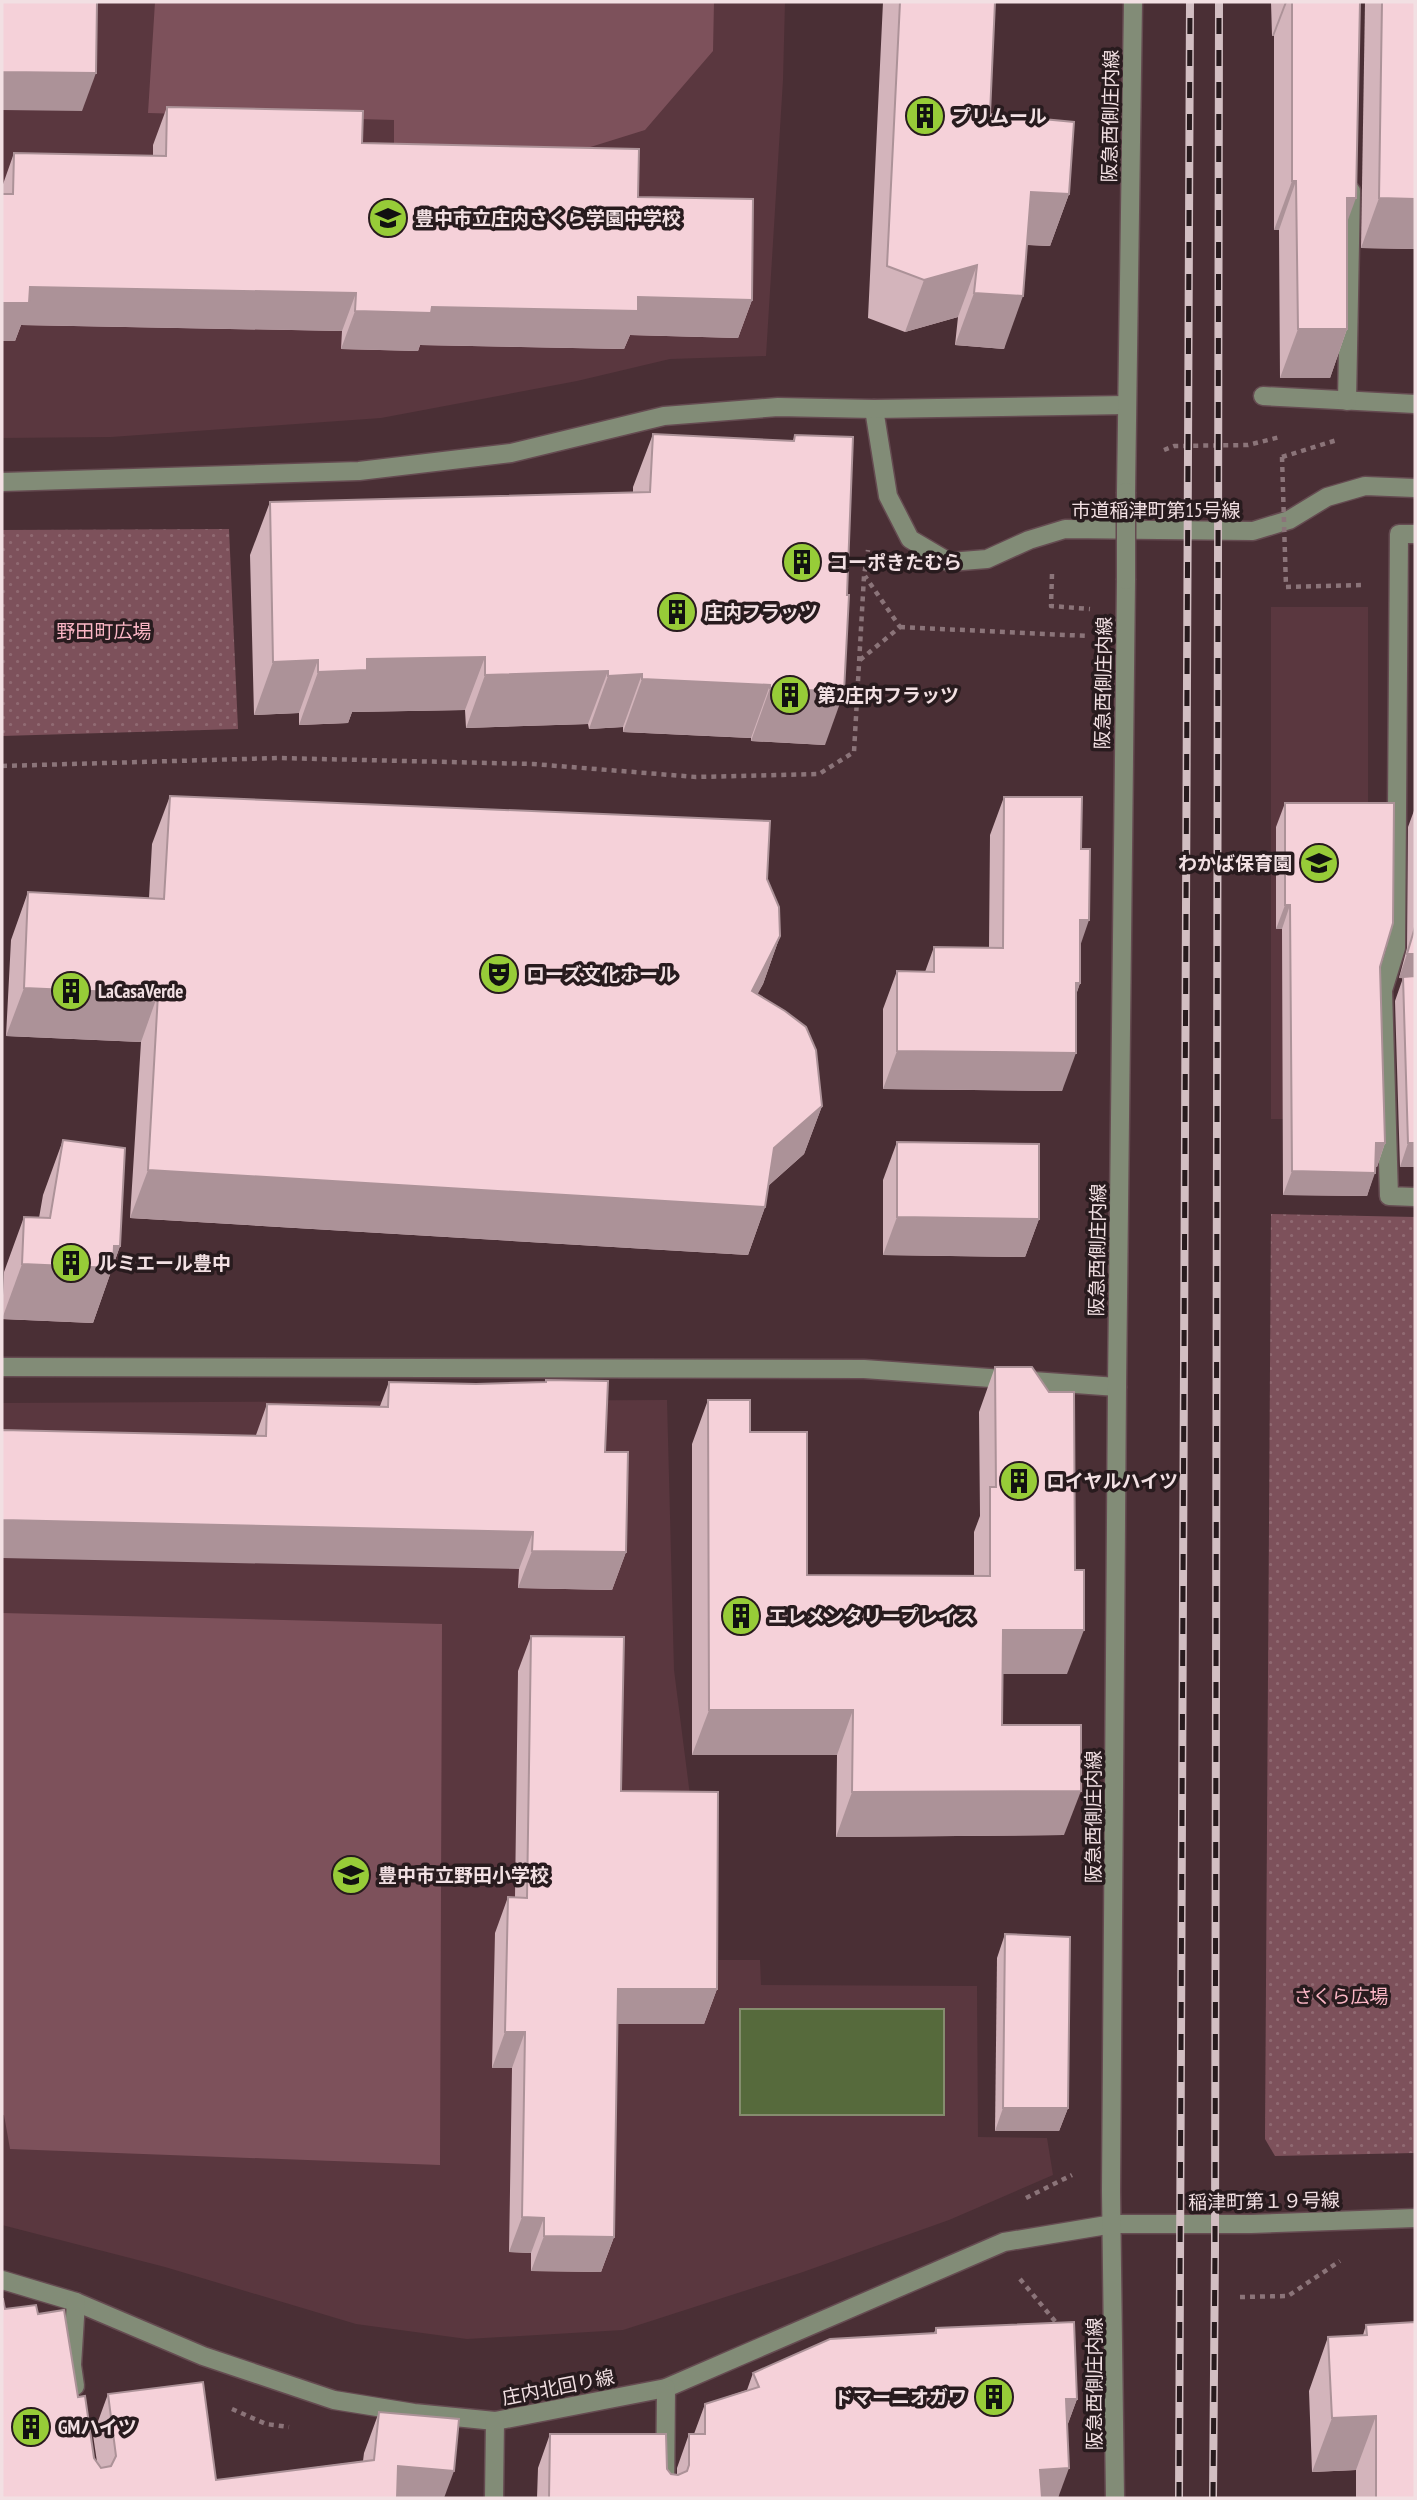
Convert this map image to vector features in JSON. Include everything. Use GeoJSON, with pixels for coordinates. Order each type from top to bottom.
{"type":"FeatureCollection","features":[{"type":"Feature","properties":{"kind":"street","name":"阪急西側庄内線"},"geometry":{"type":"LineString","coordinates":[[1115,2498],[1113,2224],[1117,1387],[1126,405],[1133,2]]}},
{"type":"Feature","properties":{"kind":"street"},"geometry":{"type":"LineString","coordinates":[[1347,401],[1351,167]]}},
{"type":"Feature","properties":{"kind":"street"},"geometry":{"type":"LineString","coordinates":[[1263,397],[1415,404]]}},
{"type":"Feature","properties":{"kind":"street"},"geometry":{"type":"LineString","coordinates":[[2,482],[359,471],[511,453],[664,416],[778,407],[874,409],[1126,405]]}},
{"type":"Feature","properties":{"kind":"street","name":"市道稲津町第15号線"},"geometry":{"type":"LineString","coordinates":[[874,409],[888,496],[910,540],[949,562],[988,559],[1028,540],[1065,530],[1253,531],[1289,520],[1327,497],[1365,486],[1415,488]]}},
{"type":"Feature","properties":{"kind":"street"},"geometry":{"type":"LineString","coordinates":[[1415,534],[1399,534],[1407,719],[1396,948],[1383,990],[1388,1196],[1415,1197]]}},
{"type":"Feature","properties":{"kind":"street"},"geometry":{"type":"LineString","coordinates":[[1383,990],[1405,989]]}},
{"type":"Feature","properties":{"kind":"street"},"geometry":{"type":"LineString","coordinates":[[2,1367],[864,1369],[1117,1387]]}},
{"type":"Feature","properties":{"kind":"street","name":"稲津町第１９号線"},"geometry":{"type":"LineString","coordinates":[[1113,2224],[1251,2224],[1415,2218]]}},
{"type":"Feature","properties":{"kind":"street","name":"庄内北回り線"},"geometry":{"type":"LineString","coordinates":[[2,2280],[76,2302],[202,2356],[334,2400],[414,2413],[495,2421],[666,2388],[1004,2242],[1113,2224]]}},
{"type":"Feature","properties":{"kind":"street"},"geometry":{"type":"LineString","coordinates":[[76,2302],[72,2365],[77,2405]]}},
{"type":"Feature","properties":{"kind":"street"},"geometry":{"type":"LineString","coordinates":[[665,2498],[666,2388]]}},
{"type":"Feature","properties":{"kind":"street"},"geometry":{"type":"LineString","coordinates":[[494,2498],[495,2421]]}},
{"type":"Feature","properties":{"kind":"path"},"geometry":{"type":"LineString","coordinates":[[1347,438],[1282,457],[1286,587],[1363,585]]}},
{"type":"Feature","properties":{"kind":"path"},"geometry":{"type":"LineString","coordinates":[[2,766],[278,758],[533,764],[696,776],[819,774],[854,752],[864,576],[868,550]]}},
{"type":"Feature","properties":{"kind":"path"},"geometry":{"type":"LineString","coordinates":[[1052,569],[1051,606],[1095,609]]}},
{"type":"Feature","properties":{"kind":"path"},"geometry":{"type":"LineString","coordinates":[[864,576],[900,627]]}},
{"type":"Feature","properties":{"kind":"path"},"geometry":{"type":"LineString","coordinates":[[859,661],[900,627],[1091,636]]}},
{"type":"Feature","properties":{"kind":"path"},"geometry":{"type":"LineString","coordinates":[[1016,2202],[1072,2175]]}},
{"type":"Feature","properties":{"kind":"path"},"geometry":{"type":"LineString","coordinates":[[1240,2297],[1288,2296],[1337,2262],[1350,2258]]}},
{"type":"Feature","properties":{"kind":"path"},"geometry":{"type":"LineString","coordinates":[[1019,2277],[1062,2329]]}},
{"type":"Feature","properties":{"kind":"shaded area","name":"豊中市立庄内さくら学園中学校"},"geometry":{"type":"Polygon","coordinates":[[[2,2],[785,2],[783,80],[766,356],[670,359],[577,381],[381,418],[111,437],[2,438],[2,2]]]}},
{"type":"Feature","properties":{"kind":"shaded area","name":"わかば保育園"},"geometry":{"type":"Polygon","coordinates":[[[1271,607],[1368,607],[1368,1119],[1271,1119],[1271,607]]]}},
{"type":"Feature","properties":{"kind":"shaded area","name":"豊中市立野田小学校"},"geometry":{"type":"Polygon","coordinates":[[[667,1400],[674,1670],[711,1960],[760,1960],[761,1985],[977,1986],[978,2137],[1047,2138],[1053,2175],[949,2220],[803,2272],[623,2330],[467,2339],[356,2324],[165,2267],[2,2225],[2,1403],[667,1400]]]}},
{"type":"Feature","properties":{"kind":"shaded area"},"geometry":{"type":"Polygon","coordinates":[[[740,2009],[944,2009],[944,2115],[740,2115],[740,2009]]]}},
{"type":"Feature","properties":{"kind":"green space"},"geometry":{"type":"Polygon","coordinates":[[[155,2],[714,2],[713,51],[645,130],[568,154],[394,158],[394,120],[148,113],[155,2]]]}},
{"type":"Feature","properties":{"kind":"green space","name":"野田町広場"},"geometry":{"type":"Polygon","coordinates":[[[229,529],[238,729],[2,736],[2,530],[229,529]]]}},
{"type":"Feature","properties":{"kind":"green space","name":"さくら広場"},"geometry":{"type":"Polygon","coordinates":[[[1271,1214],[1415,1217],[1415,2153],[1275,2156],[1265,2139],[1271,1214]]]}},
{"type":"Feature","properties":{"kind":"green space"},"geometry":{"type":"Polygon","coordinates":[[[2,1613],[442,1624],[440,2165],[10,2149],[2,2115],[2,1613]]]}},
{"type":"Feature","properties":{"kind":"building"},"geometry":{"type":"Polygon","coordinates":[[[2,2],[97,2],[96,73],[2,72],[2,2]]]}},
{"type":"Feature","properties":{"kind":"building"},"geometry":{"type":"Polygon","coordinates":[[[900,2],[995,2],[990,114],[1074,122],[1069,194],[1031,192],[1023,296],[974,293],[977,265],[924,280],[887,266],[900,2]]]}},
{"type":"Feature","properties":{"kind":"building"},"geometry":{"type":"Polygon","coordinates":[[[1292,2],[1360,2],[1356,198],[1347,198],[1347,329],[1298,329],[1296,181],[1292,181],[1292,2]]]}},
{"type":"Feature","properties":{"kind":"building"},"geometry":{"type":"Polygon","coordinates":[[[1382,2],[1415,2],[1415,199],[1379,198],[1382,2]]]}},
{"type":"Feature","properties":{"kind":"building"},"geometry":{"type":"Polygon","coordinates":[[[167,107],[363,111],[362,143],[639,149],[638,197],[753,199],[752,300],[638,297],[638,311],[432,307],[431,313],[355,311],[356,293],[30,287],[29,303],[2,303],[2,194],[13,194],[14,153],[166,156],[167,107]]]}},
{"type":"Feature","properties":{"kind":"building"},"geometry":{"type":"Polygon","coordinates":[[[653,434],[794,441],[795,435],[853,437],[844,692],[770,688],[770,685],[642,679],[642,674],[608,676],[608,671],[485,675],[485,657],[367,659],[367,670],[318,672],[318,660],[273,662],[270,502],[650,492],[653,434]]]}},
{"type":"Feature","properties":{"kind":"building"},"geometry":{"type":"Polygon","coordinates":[[[170,796],[770,821],[767,879],[779,907],[780,936],[752,991],[806,1027],[816,1050],[822,1106],[774,1148],[765,1207],[148,1170],[158,994],[24,988],[28,892],[164,899],[170,796]]]}},
{"type":"Feature","properties":{"kind":"building"},"geometry":{"type":"Polygon","coordinates":[[[1004,797],[1082,797],[1081,849],[1090,849],[1089,920],[1080,920],[1080,983],[1076,983],[1076,1053],[897,1051],[897,971],[934,972],[934,947],[1003,948],[1004,797]]]}},
{"type":"Feature","properties":{"kind":"building"},"geometry":{"type":"Polygon","coordinates":[[[1285,803],[1394,803],[1393,923],[1380,967],[1385,1143],[1376,1143],[1375,1173],[1292,1171],[1290,905],[1285,905],[1285,803]]]}},
{"type":"Feature","properties":{"kind":"building"},"geometry":{"type":"Polygon","coordinates":[[[1415,927],[1415,954],[1407,954],[1415,927]]]}},
{"type":"Feature","properties":{"kind":"building"},"geometry":{"type":"Polygon","coordinates":[[[1415,976],[1415,1143],[1408,1143],[1403,977],[1415,976]]]}},
{"type":"Feature","properties":{"kind":"building"},"geometry":{"type":"Polygon","coordinates":[[[63,1140],[125,1148],[120,1246],[114,1246],[113,1268],[22,1264],[24,1217],[50,1218],[63,1140]]]}},
{"type":"Feature","properties":{"kind":"building"},"geometry":{"type":"Polygon","coordinates":[[[897,1142],[1039,1144],[1039,1219],[897,1217],[897,1142]]]}},
{"type":"Feature","properties":{"kind":"building"},"geometry":{"type":"Polygon","coordinates":[[[995,1367],[1032,1367],[1049,1392],[1074,1392],[1075,1570],[1084,1570],[1084,1630],[1003,1630],[1002,1725],[1081,1725],[1081,1791],[852,1792],[853,1710],[709,1710],[708,1400],[750,1400],[750,1432],[807,1432],[807,1575],[990,1576],[990,1487],[996,1487],[995,1367]]]}},
{"type":"Feature","properties":{"kind":"building"},"geometry":{"type":"Polygon","coordinates":[[[546,1380],[608,1381],[605,1452],[628,1452],[626,1552],[532,1551],[533,1532],[2,1520],[2,1430],[266,1436],[267,1404],[388,1407],[389,1382],[476,1384],[546,1380]]]}},
{"type":"Feature","properties":{"kind":"building"},"geometry":{"type":"Polygon","coordinates":[[[531,1636],[624,1637],[621,1791],[718,1792],[717,1989],[618,1989],[614,2237],[544,2236],[544,2218],[522,2217],[525,2032],[505,2032],[508,1897],[527,1898],[531,1636]]]}},
{"type":"Feature","properties":{"kind":"building"},"geometry":{"type":"Polygon","coordinates":[[[1005,1934],[1070,1937],[1068,2108],[1003,2108],[1005,1934]]]}},
{"type":"Feature","properties":{"kind":"building"},"geometry":{"type":"Polygon","coordinates":[[[2,2299],[5,2309],[36,2305],[38,2314],[64,2310],[78,2397],[85,2396],[94,2458],[101,2468],[111,2466],[116,2456],[108,2394],[203,2382],[216,2480],[374,2460],[379,2412],[459,2419],[454,2471],[398,2466],[397,2498],[2,2498],[2,2299]]]}},
{"type":"Feature","properties":{"kind":"building"},"geometry":{"type":"Polygon","coordinates":[[[1074,2322],[1077,2399],[1066,2399],[1069,2468],[1040,2470],[1042,2498],[549,2498],[550,2434],[666,2434],[667,2469],[671,2474],[678,2475],[687,2471],[689,2465],[689,2434],[705,2434],[705,2404],[759,2387],[753,2373],[830,2339],[936,2333],[936,2328],[1074,2322]]]}},
{"type":"Feature","properties":{"kind":"building"},"geometry":{"type":"Polygon","coordinates":[[[1415,2322],[1415,2498],[1376,2498],[1376,2416],[1332,2418],[1328,2337],[1367,2335],[1366,2325],[1415,2322]]]}},
{"type":"Feature","properties":{"kind":"railway"},"geometry":{"type":"LineString","coordinates":[[1179,2498],[1190,2]]}},
{"type":"Feature","properties":{"kind":"railway"},"geometry":{"type":"LineString","coordinates":[[1213,2498],[1219,2]]}},
{"type":"Feature","properties":{"kind":"place","name":"プリムール"},"geometry":{"type":"Point","coordinates":[925,116]}},
{"type":"Feature","properties":{"kind":"place","name":"豊中市立庄内さくら学園中学校"},"geometry":{"type":"Point","coordinates":[388,218]}},
{"type":"Feature","properties":{"kind":"place","name":"コーポきたむら"},"geometry":{"type":"Point","coordinates":[802,562]}},
{"type":"Feature","properties":{"kind":"place","name":"庄内フラッツ"},"geometry":{"type":"Point","coordinates":[677,612]}},
{"type":"Feature","properties":{"kind":"place","name":"第2庄内フラッツ"},"geometry":{"type":"Point","coordinates":[790,695]}},
{"type":"Feature","properties":{"kind":"place","name":"わかば保育園"},"geometry":{"type":"Point","coordinates":[1319,863]}},
{"type":"Feature","properties":{"kind":"place","name":"ローズ文化ホール"},"geometry":{"type":"Point","coordinates":[499,974]}},
{"type":"Feature","properties":{"kind":"place","name":"LaCasaVerde"},"geometry":{"type":"Point","coordinates":[71,991]}},
{"type":"Feature","properties":{"kind":"place","name":"ルミエール豊中"},"geometry":{"type":"Point","coordinates":[71,1263]}},
{"type":"Feature","properties":{"kind":"place","name":"ロイヤルハイツ"},"geometry":{"type":"Point","coordinates":[1019,1481]}},
{"type":"Feature","properties":{"kind":"place","name":"エレメンタリープレイス"},"geometry":{"type":"Point","coordinates":[741,1616]}},
{"type":"Feature","properties":{"kind":"place","name":"豊中市立野田小学校"},"geometry":{"type":"Point","coordinates":[351,1875]}},
{"type":"Feature","properties":{"kind":"place","name":"ドマーニオガワ"},"geometry":{"type":"Point","coordinates":[994,2397]}},
{"type":"Feature","properties":{"kind":"place","name":"GMハイツ"},"geometry":{"type":"Point","coordinates":[31,2427]}}]}
